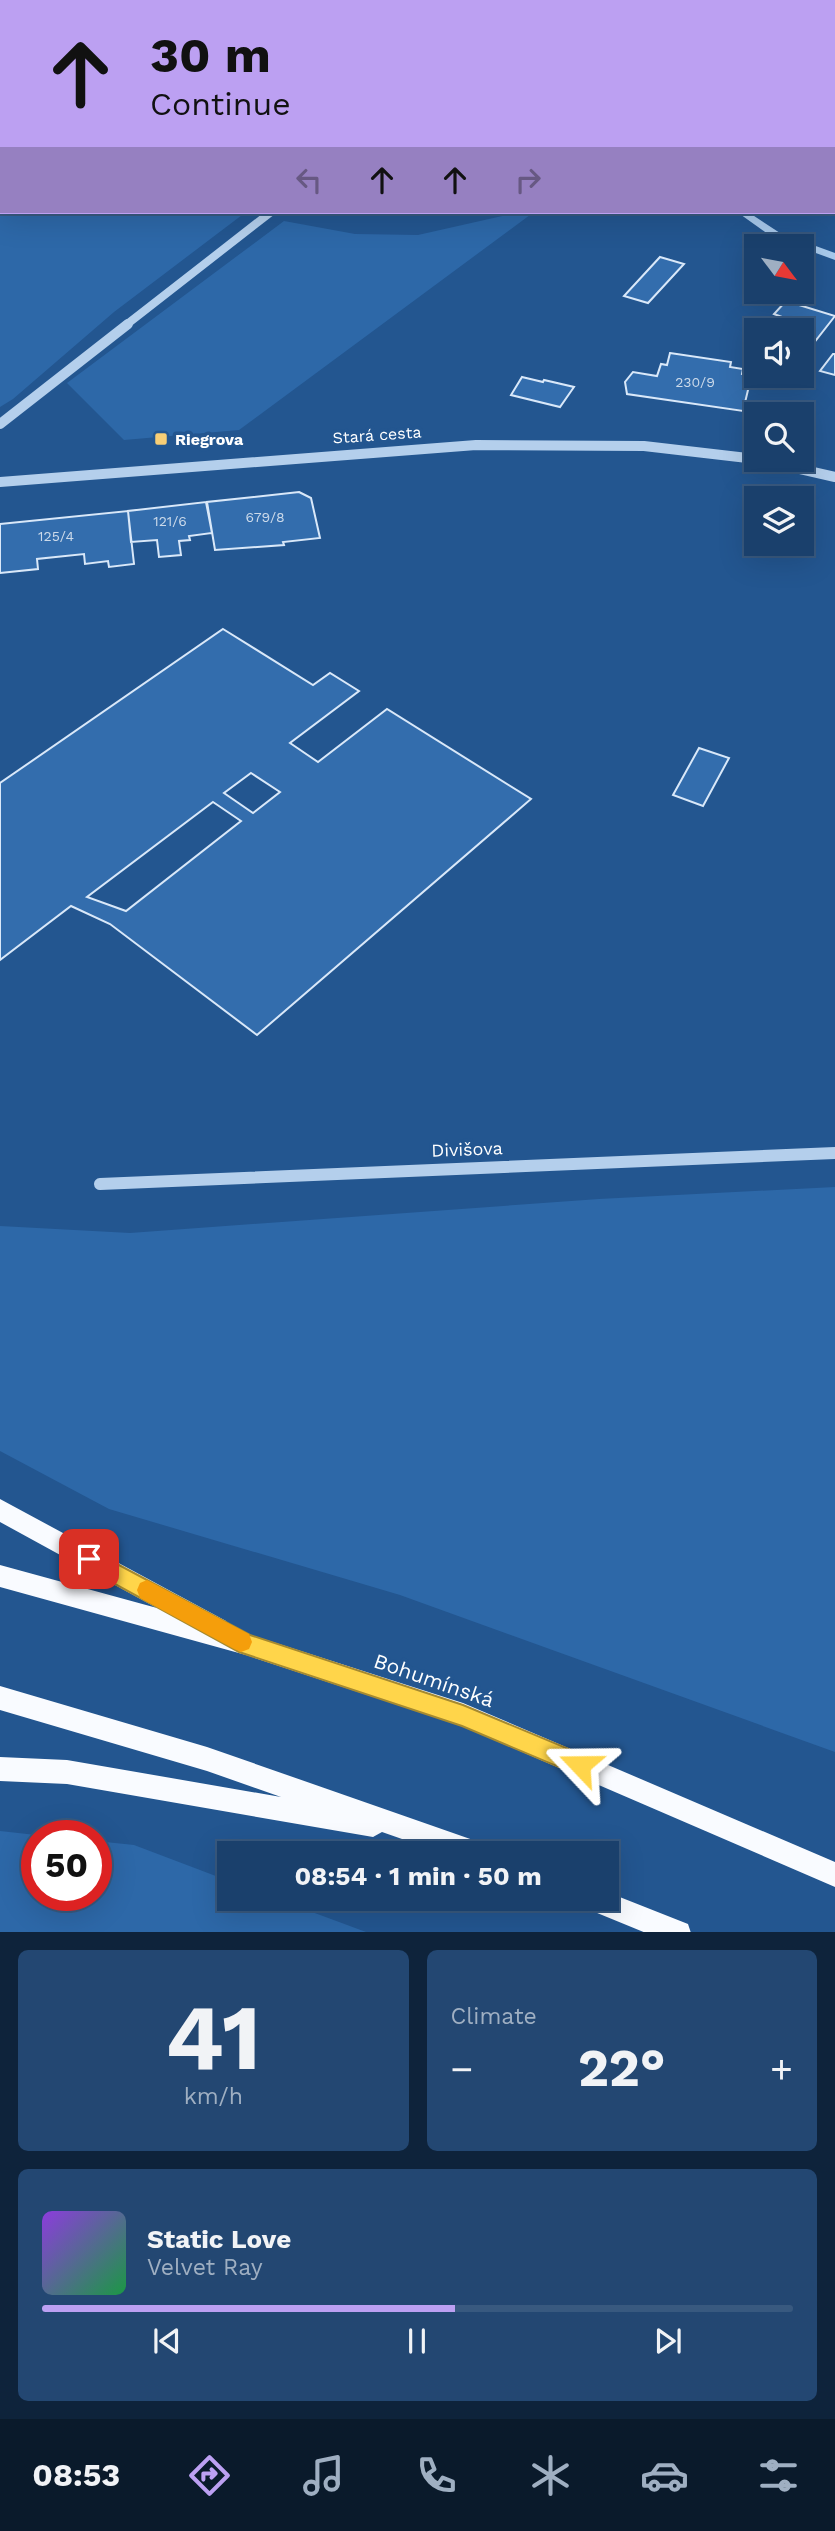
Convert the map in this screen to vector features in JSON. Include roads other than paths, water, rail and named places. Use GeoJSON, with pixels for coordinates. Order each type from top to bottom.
{"type":"FeatureCollection","features":[{"type":"Feature","properties":{"kind":"main road"},"geometry":{"type":"LineString","coordinates":[[0,1510],[246,1644]]}},
{"type":"Feature","properties":{"kind":"main road","name":"Bohumínská"},"geometry":{"type":"LineString","coordinates":[[0,1576],[246,1644],[463,1716],[835,1875]]}},
{"type":"Feature","properties":{"kind":"main road"},"geometry":{"type":"LineString","coordinates":[[0,1698],[207,1759],[443,1841]]}},
{"type":"Feature","properties":{"kind":"main road"},"geometry":{"type":"LineString","coordinates":[[0,1769],[67,1772],[427,1835]]}},
{"type":"Feature","properties":{"kind":"main road"},"geometry":{"type":"LineString","coordinates":[[619,1909],[676,1932]]}},
{"type":"Feature","properties":{"kind":"street"},"geometry":{"type":"LineString","coordinates":[[0,425],[268,214]]}},
{"type":"Feature","properties":{"kind":"street","name":"Stará cesta"},"geometry":{"type":"LineString","coordinates":[[0,482],[354,452],[521,442],[636,444],[744,458]]}},
{"type":"Feature","properties":{"kind":"street","name":"Stará cesta"},"geometry":{"type":"LineString","coordinates":[[812,472],[835,477]]}},
{"type":"Feature","properties":{"kind":"street","name":"Divišova"},"geometry":{"type":"LineString","coordinates":[[100,1184],[835,1153]]}},
{"type":"Feature","properties":{"kind":"waterway"},"geometry":{"type":"LineString","coordinates":[[745,214],[776,235],[835,257]]}},
{"type":"Feature","properties":{"kind":"place","name":"Riegrova"},"geometry":{"type":"Point","coordinates":[161,439]}}]}
